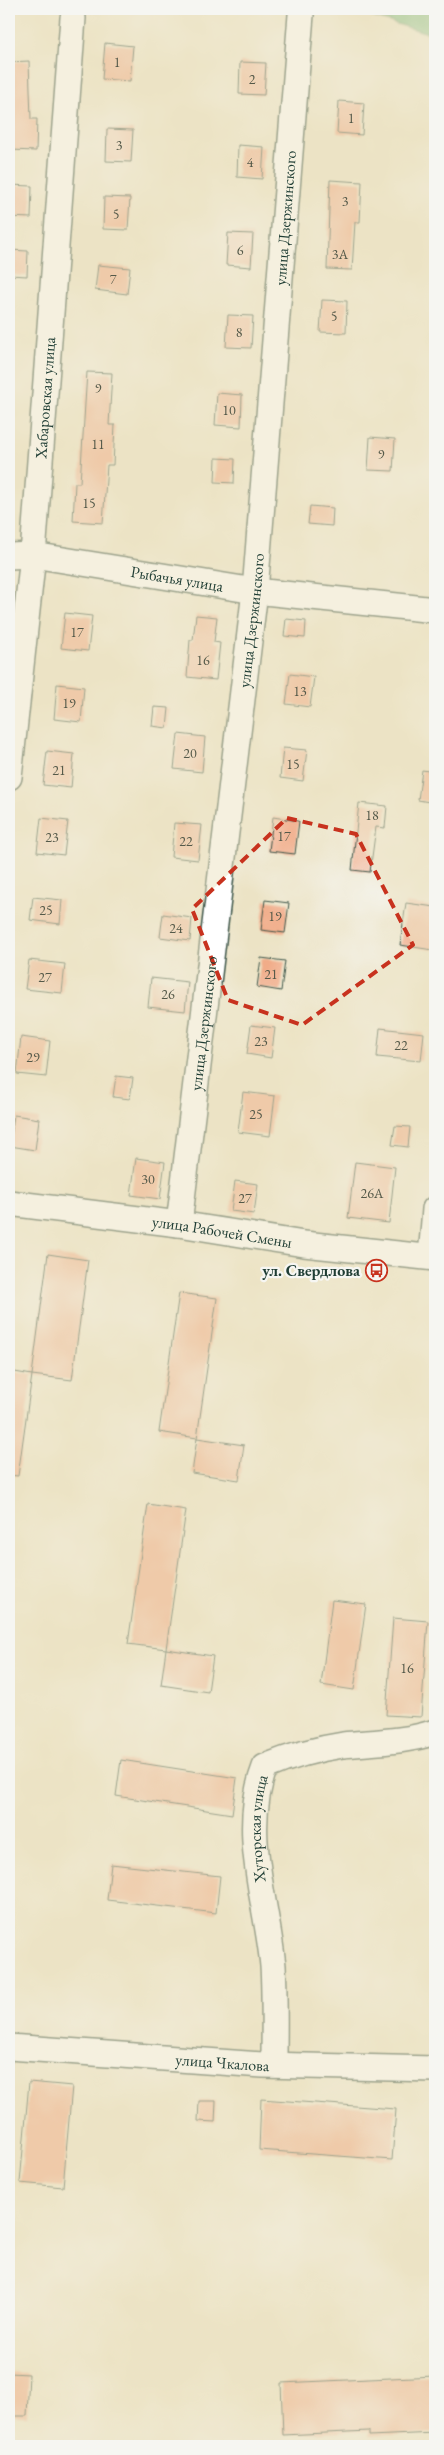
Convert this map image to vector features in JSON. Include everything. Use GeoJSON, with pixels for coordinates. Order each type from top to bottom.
{"type":"FeatureCollection","features":[{"type":"Feature","properties":{"kind":"street","name":"улица Дзержинского"},"geometry":{"type":"LineString","coordinates":[[179,1224],[255,591],[301,15]]}},
{"type":"Feature","properties":{"kind":"street","name":"Хабаровская улица"},"geometry":{"type":"LineString","coordinates":[[9,777],[21,556],[73,18]]}},
{"type":"Feature","properties":{"kind":"street","name":"Рыбачья улица"},"geometry":{"type":"LineString","coordinates":[[21,556],[255,591],[435,610]]}},
{"type":"Feature","properties":{"kind":"street","name":"улица Рабочей Смены"},"geometry":{"type":"LineString","coordinates":[[9,1203],[179,1224],[304,1244],[433,1257]]}},
{"type":"Feature","properties":{"kind":"street"},"geometry":{"type":"LineString","coordinates":[[433,1257],[435,1209]]}},
{"type":"Feature","properties":{"kind":"street","name":"Хуторская улица"},"geometry":{"type":"LineString","coordinates":[[274,2065],[273,1966],[267,1918],[259,1883],[255,1833],[258,1786],[265,1767],[295,1754],[342,1746],[415,1739],[435,1732]]}},
{"type":"Feature","properties":{"kind":"street","name":"улица Чкалова"},"geometry":{"type":"LineString","coordinates":[[9,2047],[274,2065],[435,2069]]}},
{"type":"Feature","properties":{"kind":"highlighted area"},"geometry":{"type":"Polygon","coordinates":[[[287,818],[356,834],[413,945],[302,1025],[228,1000],[192,909],[287,818]]]}},
{"type":"Feature","properties":{"kind":"green space"},"geometry":{"type":"Polygon","coordinates":[[[345,9],[435,9],[435,33],[431,34],[345,9]]]}},
{"type":"Feature","properties":{"kind":"building"},"geometry":{"type":"Polygon","coordinates":[[[105,43],[133,46],[130,81],[102,79],[105,43]]]}},
{"type":"Feature","properties":{"kind":"building"},"geometry":{"type":"Polygon","coordinates":[[[29,61],[31,119],[37,119],[36,151],[10,150],[13,94],[9,94],[9,62],[29,61]]]}},
{"type":"Feature","properties":{"kind":"building"},"geometry":{"type":"Polygon","coordinates":[[[240,62],[266,63],[264,95],[239,94],[240,62]]]}},
{"type":"Feature","properties":{"kind":"building"},"geometry":{"type":"Polygon","coordinates":[[[339,101],[364,103],[362,135],[337,133],[339,101]]]}},
{"type":"Feature","properties":{"kind":"building"},"geometry":{"type":"Polygon","coordinates":[[[107,129],[133,130],[131,162],[106,161],[107,129]]]}},
{"type":"Feature","properties":{"kind":"building"},"geometry":{"type":"Polygon","coordinates":[[[238,145],[264,147],[262,179],[237,177],[238,145]]]}},
{"type":"Feature","properties":{"kind":"building"},"geometry":{"type":"Polygon","coordinates":[[[330,180],[362,182],[360,222],[355,222],[352,270],[327,269],[330,180]]]}},
{"type":"Feature","properties":{"kind":"building"},"geometry":{"type":"Polygon","coordinates":[[[9,185],[32,186],[31,218],[9,217],[9,185]]]}},
{"type":"Feature","properties":{"kind":"building"},"geometry":{"type":"Polygon","coordinates":[[[104,197],[130,198],[128,230],[103,229],[104,197]]]}},
{"type":"Feature","properties":{"kind":"building"},"geometry":{"type":"Polygon","coordinates":[[[228,233],[253,234],[251,267],[226,265],[228,233]]]}},
{"type":"Feature","properties":{"kind":"building"},"geometry":{"type":"Polygon","coordinates":[[[9,250],[28,251],[27,276],[9,275],[9,250]]]}},
{"type":"Feature","properties":{"kind":"building"},"geometry":{"type":"Polygon","coordinates":[[[98,265],[130,268],[127,294],[95,290],[98,265]]]}},
{"type":"Feature","properties":{"kind":"building"},"geometry":{"type":"Polygon","coordinates":[[[322,300],[347,301],[346,333],[320,332],[322,300]]]}},
{"type":"Feature","properties":{"kind":"building"},"geometry":{"type":"Polygon","coordinates":[[[228,315],[253,316],[251,348],[226,347],[228,315]]]}},
{"type":"Feature","properties":{"kind":"building"},"geometry":{"type":"Polygon","coordinates":[[[87,372],[112,373],[109,425],[115,425],[113,465],[107,465],[103,523],[73,521],[75,483],[80,483],[87,372]]]}},
{"type":"Feature","properties":{"kind":"building"},"geometry":{"type":"Polygon","coordinates":[[[217,393],[242,395],[241,427],[215,425],[217,393]]]}},
{"type":"Feature","properties":{"kind":"building"},"geometry":{"type":"Polygon","coordinates":[[[370,437],[395,439],[393,471],[368,470],[370,437]]]}},
{"type":"Feature","properties":{"kind":"building"},"geometry":{"type":"Polygon","coordinates":[[[216,458],[235,459],[234,483],[215,482],[216,458]]]}},
{"type":"Feature","properties":{"kind":"building"},"geometry":{"type":"Polygon","coordinates":[[[310,506],[333,508],[332,526],[308,524],[310,506]]]}},
{"type":"Feature","properties":{"kind":"building"},"geometry":{"type":"Polygon","coordinates":[[[65,613],[92,616],[88,651],[61,648],[65,613]]]}},
{"type":"Feature","properties":{"kind":"building"},"geometry":{"type":"Polygon","coordinates":[[[196,615],[217,617],[214,642],[220,643],[216,680],[187,677],[190,640],[193,640],[196,615]]]}},
{"type":"Feature","properties":{"kind":"building"},"geometry":{"type":"Polygon","coordinates":[[[286,619],[306,621],[305,638],[284,636],[286,619]]]}},
{"type":"Feature","properties":{"kind":"building"},"geometry":{"type":"Polygon","coordinates":[[[290,674],[314,677],[310,707],[286,704],[290,674]]]}},
{"type":"Feature","properties":{"kind":"building"},"geometry":{"type":"Polygon","coordinates":[[[57,684],[84,687],[81,722],[54,719],[57,684]]]}},
{"type":"Feature","properties":{"kind":"building"},"geometry":{"type":"Polygon","coordinates":[[[154,707],[169,708],[167,728],[152,726],[154,707]]]}},
{"type":"Feature","properties":{"kind":"building"},"geometry":{"type":"Polygon","coordinates":[[[178,734],[205,737],[202,772],[174,769],[178,734]]]}},
{"type":"Feature","properties":{"kind":"building"},"geometry":{"type":"Polygon","coordinates":[[[283,748],[307,750],[303,781],[280,778],[283,748]]]}},
{"type":"Feature","properties":{"kind":"building"},"geometry":{"type":"Polygon","coordinates":[[[47,751],[74,754],[71,788],[43,785],[47,751]]]}},
{"type":"Feature","properties":{"kind":"building"},"geometry":{"type":"Polygon","coordinates":[[[422,770],[435,772],[435,803],[418,800],[422,770]]]}},
{"type":"Feature","properties":{"kind":"building"},"geometry":{"type":"Polygon","coordinates":[[[359,803],[387,806],[385,828],[376,827],[370,872],[352,870],[359,803]]]}},
{"type":"Feature","properties":{"kind":"building"},"geometry":{"type":"Polygon","coordinates":[[[273,817],[299,821],[295,854],[269,851],[273,817]]]}},
{"type":"Feature","properties":{"kind":"building"},"geometry":{"type":"Polygon","coordinates":[[[41,818],[68,821],[64,855],[37,852],[41,818]]]}},
{"type":"Feature","properties":{"kind":"building"},"geometry":{"type":"Polygon","coordinates":[[[174,823],[202,825],[198,860],[171,857],[174,823]]]}},
{"type":"Feature","properties":{"kind":"building"},"geometry":{"type":"Polygon","coordinates":[[[33,897],[62,900],[60,924],[30,920],[33,897]]]}},
{"type":"Feature","properties":{"kind":"building"},"geometry":{"type":"Polygon","coordinates":[[[265,900],[289,903],[285,933],[261,930],[265,900]]]}},
{"type":"Feature","properties":{"kind":"building"},"geometry":{"type":"Polygon","coordinates":[[[406,903],[435,907],[433,950],[400,945],[406,903]]]}},
{"type":"Feature","properties":{"kind":"building"},"geometry":{"type":"Polygon","coordinates":[[[163,914],[192,918],[190,941],[160,937],[163,914]]]}},
{"type":"Feature","properties":{"kind":"building"},"geometry":{"type":"Polygon","coordinates":[[[261,958],[285,961],[281,991],[257,987],[261,958]]]}},
{"type":"Feature","properties":{"kind":"building"},"geometry":{"type":"Polygon","coordinates":[[[29,960],[65,964],[62,993],[25,989],[29,960]]]}},
{"type":"Feature","properties":{"kind":"building"},"geometry":{"type":"Polygon","coordinates":[[[151,978],[188,982],[185,1011],[148,1007],[151,978]]]}},
{"type":"Feature","properties":{"kind":"building"},"geometry":{"type":"Polygon","coordinates":[[[251,1025],[275,1028],[271,1058],[247,1054],[251,1025]]]}},
{"type":"Feature","properties":{"kind":"building"},"geometry":{"type":"Polygon","coordinates":[[[380,1028],[424,1033],[421,1061],[377,1057],[380,1028]]]}},
{"type":"Feature","properties":{"kind":"building"},"geometry":{"type":"Polygon","coordinates":[[[21,1037],[50,1041],[46,1077],[17,1074],[21,1037]]]}},
{"type":"Feature","properties":{"kind":"building"},"geometry":{"type":"Polygon","coordinates":[[[116,1076],[133,1078],[130,1099],[113,1097],[116,1076]]]}},
{"type":"Feature","properties":{"kind":"building"},"geometry":{"type":"Polygon","coordinates":[[[243,1092],[275,1096],[270,1136],[238,1132],[243,1092]]]}},
{"type":"Feature","properties":{"kind":"building"},"geometry":{"type":"Polygon","coordinates":[[[14,1115],[39,1119],[35,1150],[10,1146],[14,1115]]]}},
{"type":"Feature","properties":{"kind":"building"},"geometry":{"type":"Polygon","coordinates":[[[395,1126],[410,1127],[408,1147],[392,1145],[395,1126]]]}},
{"type":"Feature","properties":{"kind":"building"},"geometry":{"type":"Polygon","coordinates":[[[136,1158],[165,1162],[160,1199],[131,1195],[136,1158]]]}},
{"type":"Feature","properties":{"kind":"building"},"geometry":{"type":"Polygon","coordinates":[[[355,1162],[395,1167],[389,1223],[348,1218],[355,1162]]]}},
{"type":"Feature","properties":{"kind":"building"},"geometry":{"type":"Polygon","coordinates":[[[235,1181],[258,1184],[254,1214],[231,1211],[235,1181]]]}},
{"type":"Feature","properties":{"kind":"building"},"geometry":{"type":"Polygon","coordinates":[[[48,1254],[88,1260],[72,1380],[32,1375],[48,1254]]]}},
{"type":"Feature","properties":{"kind":"building"},"geometry":{"type":"Polygon","coordinates":[[[179,1293],[217,1298],[197,1438],[159,1432],[179,1293]]]}},
{"type":"Feature","properties":{"kind":"building"},"geometry":{"type":"Polygon","coordinates":[[[9,1371],[32,1375],[18,1476],[9,1475],[9,1371]]]}},
{"type":"Feature","properties":{"kind":"building"},"geometry":{"type":"Polygon","coordinates":[[[197,1438],[244,1445],[239,1480],[192,1473],[197,1438]]]}},
{"type":"Feature","properties":{"kind":"building"},"geometry":{"type":"Polygon","coordinates":[[[148,1504],[186,1510],[166,1649],[128,1644],[148,1504]]]}},
{"type":"Feature","properties":{"kind":"building"},"geometry":{"type":"Polygon","coordinates":[[[332,1600],[366,1604],[354,1690],[321,1685],[332,1600]]]}},
{"type":"Feature","properties":{"kind":"building"},"geometry":{"type":"Polygon","coordinates":[[[393,1618],[428,1621],[421,1717],[386,1715],[393,1618]]]}},
{"type":"Feature","properties":{"kind":"building"},"geometry":{"type":"Polygon","coordinates":[[[166,1649],[213,1656],[208,1692],[161,1685],[166,1649]]]}},
{"type":"Feature","properties":{"kind":"building"},"geometry":{"type":"Polygon","coordinates":[[[121,1760],[237,1778],[232,1814],[116,1796],[121,1760]]]}},
{"type":"Feature","properties":{"kind":"building"},"geometry":{"type":"Polygon","coordinates":[[[111,1864],[220,1876],[216,1913],[107,1900],[111,1864]]]}},
{"type":"Feature","properties":{"kind":"building"},"geometry":{"type":"Polygon","coordinates":[[[29,2082],[72,2086],[63,2187],[20,2183],[29,2082]]]}},
{"type":"Feature","properties":{"kind":"building"},"geometry":{"type":"Polygon","coordinates":[[[261,2099],[396,2109],[392,2160],[259,2150],[261,2099]]]}},
{"type":"Feature","properties":{"kind":"building"},"geometry":{"type":"Polygon","coordinates":[[[199,2101],[216,2101],[215,2122],[198,2121],[199,2101]]]}},
{"type":"Feature","properties":{"kind":"building"},"geometry":{"type":"Polygon","coordinates":[[[9,2373],[29,2374],[27,2416],[9,2416],[9,2373]]]}},
{"type":"Feature","properties":{"kind":"building"},"geometry":{"type":"Polygon","coordinates":[[[435,2376],[435,2433],[369,2436],[369,2431],[283,2435],[281,2383],[435,2376]]]}},
{"type":"Feature","properties":{"kind":"place","name":"ул. Свердлова"},"geometry":{"type":"Point","coordinates":[376,1270]}}]}
